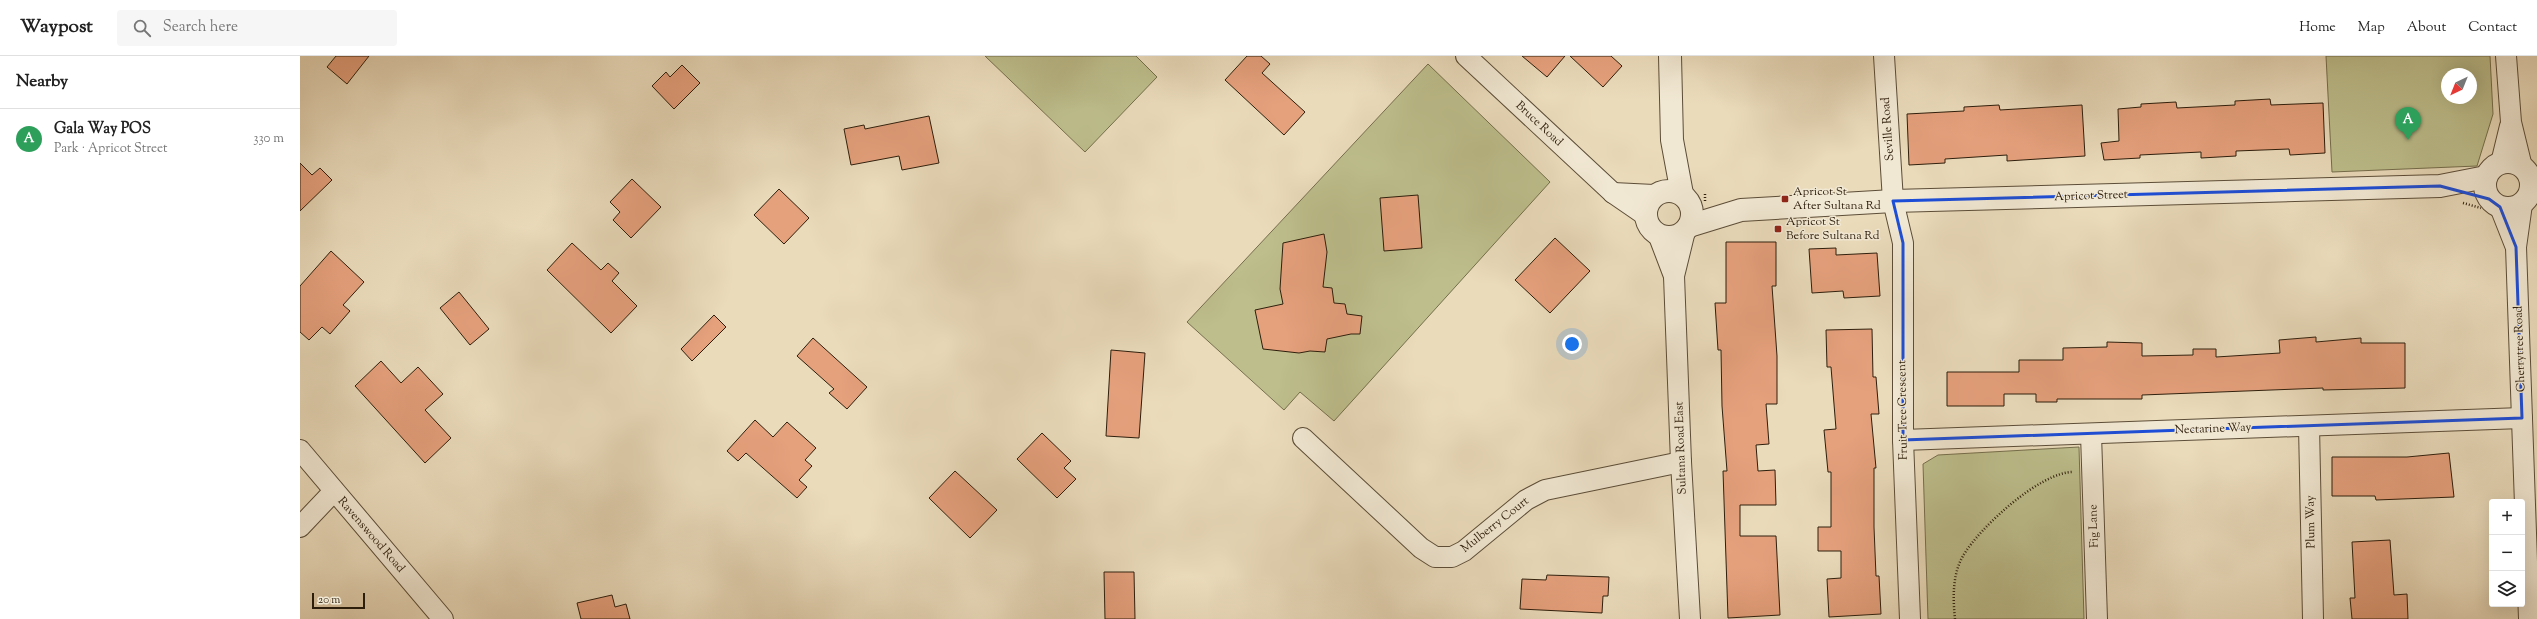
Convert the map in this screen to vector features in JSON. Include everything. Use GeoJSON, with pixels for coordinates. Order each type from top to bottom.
{"type":"FeatureCollection","features":[{"type":"Feature","properties":{"kind":"street","name":"Bruce Road"},"geometry":{"type":"LineString","coordinates":[[1466,56],[1613,193],[1645,215]]}},
{"type":"Feature","properties":{"kind":"street"},"geometry":{"type":"LineString","coordinates":[[1670,56],[1672,140],[1685,196],[1691,209],[1692,220],[1687,229],[1669,237],[1651,230],[1645,215],[1649,201],[1657,193],[1672,140]]}},
{"type":"Feature","properties":{"kind":"street","name":"Seville Road"},"geometry":{"type":"LineString","coordinates":[[1884,56],[1893,201]]}},
{"type":"Feature","properties":{"kind":"street"},"geometry":{"type":"LineString","coordinates":[[2506,56],[2511,122],[2528,171],[2531,186],[2529,197],[2515,207],[2483,201],[2484,184],[2493,170],[2511,122]]}},
{"type":"Feature","properties":{"kind":"street"},"geometry":{"type":"LineString","coordinates":[[2493,170],[2513,163],[2528,171]]}},
{"type":"Feature","properties":{"kind":"street","name":"Apricot Street"},"geometry":{"type":"LineString","coordinates":[[1687,229],[1741,210],[1893,201],[2440,186],[2493,170]]}},
{"type":"Feature","properties":{"kind":"street","name":"Apricot Street"},"geometry":{"type":"LineString","coordinates":[[2440,186],[2483,201]]}},
{"type":"Feature","properties":{"kind":"street"},"geometry":{"type":"LineString","coordinates":[[1613,193],[1657,193],[1671,190],[1685,196]]}},
{"type":"Feature","properties":{"kind":"street","name":"Apricot Street"},"geometry":{"type":"LineString","coordinates":[[1685,196],[1741,210]]}},
{"type":"Feature","properties":{"kind":"street","name":"Cherrytree Road"},"geometry":{"type":"LineString","coordinates":[[2529,197],[2516,247],[2529,619]]}},
{"type":"Feature","properties":{"kind":"street","name":"Fruit Tree Crescent"},"geometry":{"type":"LineString","coordinates":[[1893,201],[1903,243],[1903,440],[1910,619]]}},
{"type":"Feature","properties":{"kind":"street","name":"Cherrytree Road"},"geometry":{"type":"LineString","coordinates":[[2483,201],[2516,247]]}},
{"type":"Feature","properties":{"kind":"street","name":"Sultana Road East"},"geometry":{"type":"LineString","coordinates":[[1687,229],[1674,276],[1681,462],[1690,619]]}},
{"type":"Feature","properties":{"kind":"street","name":"Sultana Road East"},"geometry":{"type":"LineString","coordinates":[[1658,234],[1674,276]]}},
{"type":"Feature","properties":{"kind":"street","name":"Nectarine Way"},"geometry":{"type":"LineString","coordinates":[[1903,440],[2522,418]]}},
{"type":"Feature","properties":{"kind":"street","name":"Plum Way"},"geometry":{"type":"LineString","coordinates":[[2309,426],[2313,619]]}},
{"type":"Feature","properties":{"kind":"street","name":"Fig Lane"},"geometry":{"type":"LineString","coordinates":[[2091,434],[2098,619]]}},
{"type":"Feature","properties":{"kind":"street","name":"Mulberry Court"},"geometry":{"type":"LineString","coordinates":[[1303,438],[1422,548],[1435,557],[1452,556],[1464,551],[1526,500],[1545,490],[1681,462]]}},
{"type":"Feature","properties":{"kind":"street","name":"Ravenswood Road"},"geometry":{"type":"LineString","coordinates":[[300,450],[443,619]]}},
{"type":"Feature","properties":{"kind":"street"},"geometry":{"type":"LineString","coordinates":[[300,527],[334,491]]}},
{"type":"Feature","properties":{"kind":"path"},"geometry":{"type":"LineString","coordinates":[[1955,619],[1952,593],[1962,557],[1994,518],[2030,489],[2063,472],[2093,471]]}},
{"type":"Feature","properties":{"kind":"highlighted area"},"geometry":{"type":"Polygon","coordinates":[[[2440,186],[2489,199],[2500,207],[2516,247],[2522,418],[1903,440],[1903,243],[1893,201],[2440,186]]]}},
{"type":"Feature","properties":{"kind":"green space"},"geometry":{"type":"Polygon","coordinates":[[[985,56],[1136,56],[1157,77],[1085,152],[985,56]]]}},
{"type":"Feature","properties":{"kind":"green space"},"geometry":{"type":"Polygon","coordinates":[[[2326,56],[2490,56],[2493,114],[2477,166],[2332,172],[2326,56]]]}},
{"type":"Feature","properties":{"kind":"green space"},"geometry":{"type":"Polygon","coordinates":[[[1428,64],[1550,182],[1334,421],[1300,392],[1284,410],[1187,322],[1428,64]]]}},
{"type":"Feature","properties":{"kind":"green space"},"geometry":{"type":"Polygon","coordinates":[[[2079,447],[2084,619],[1928,619],[1923,464],[1938,455],[2079,447]]]}},
{"type":"Feature","properties":{"kind":"building"},"geometry":{"type":"Polygon","coordinates":[[[336,56],[369,56],[347,84],[327,67],[336,56]]]}},
{"type":"Feature","properties":{"kind":"building"},"geometry":{"type":"Polygon","coordinates":[[[1247,56],[1261,56],[1270,64],[1262,73],[1305,112],[1284,135],[1225,80],[1247,56]]]}},
{"type":"Feature","properties":{"kind":"building"},"geometry":{"type":"Polygon","coordinates":[[[1522,56],[1565,56],[1547,77],[1522,56]]]}},
{"type":"Feature","properties":{"kind":"building"},"geometry":{"type":"Polygon","coordinates":[[[1570,56],[1611,56],[1622,66],[1603,87],[1570,56]]]}},
{"type":"Feature","properties":{"kind":"building"},"geometry":{"type":"Polygon","coordinates":[[[682,65],[700,83],[674,109],[652,86],[666,72],[670,77],[682,65]]]}},
{"type":"Feature","properties":{"kind":"building"},"geometry":{"type":"Polygon","coordinates":[[[2270,99],[2271,105],[2323,103],[2325,153],[2290,155],[2289,149],[2236,151],[2236,156],[2201,158],[2201,152],[2140,155],[2140,158],[2104,160],[2101,143],[2119,141],[2118,109],[2141,107],[2141,104],[2176,102],[2177,108],[2235,105],[2235,101],[2270,99]]]}},
{"type":"Feature","properties":{"kind":"building"},"geometry":{"type":"Polygon","coordinates":[[[1999,105],[2000,110],[2082,105],[2085,156],[2007,161],[2007,155],[1945,159],[1945,163],[1909,165],[1907,114],[1964,111],[1964,107],[1999,105]]]}},
{"type":"Feature","properties":{"kind":"building"},"geometry":{"type":"Polygon","coordinates":[[[929,116],[939,163],[902,170],[899,156],[851,165],[844,129],[864,125],[865,129],[929,116]]]}},
{"type":"Feature","properties":{"kind":"building"},"geometry":{"type":"Polygon","coordinates":[[[300,163],[312,175],[320,168],[332,180],[300,211],[300,163]]]}},
{"type":"Feature","properties":{"kind":"building"},"geometry":{"type":"Polygon","coordinates":[[[632,179],[661,207],[631,238],[613,220],[620,212],[610,202],[632,179]]]}},
{"type":"Feature","properties":{"kind":"building"},"geometry":{"type":"Polygon","coordinates":[[[779,189],[809,218],[784,244],[754,215],[779,189]]]}},
{"type":"Feature","properties":{"kind":"building"},"geometry":{"type":"Polygon","coordinates":[[[1418,195],[1422,248],[1384,251],[1380,198],[1418,195]]]}},
{"type":"Feature","properties":{"kind":"building"},"geometry":{"type":"Polygon","coordinates":[[[1324,234],[1327,252],[1323,287],[1332,288],[1334,303],[1345,304],[1347,314],[1362,316],[1360,334],[1351,334],[1327,339],[1325,352],[1310,351],[1299,353],[1263,349],[1255,310],[1283,304],[1280,289],[1283,243],[1324,234]]]}},
{"type":"Feature","properties":{"kind":"building"},"geometry":{"type":"Polygon","coordinates":[[[1555,238],[1590,271],[1550,313],[1515,280],[1555,238]]]}},
{"type":"Feature","properties":{"kind":"building"},"geometry":{"type":"Polygon","coordinates":[[[1726,242],[1776,242],[1776,286],[1772,286],[1777,356],[1777,404],[1766,404],[1769,444],[1756,445],[1758,471],[1775,470],[1776,505],[1740,505],[1740,536],[1776,536],[1780,615],[1728,618],[1723,471],[1727,471],[1722,406],[1721,350],[1718,350],[1715,303],[1726,303],[1726,242]]]}},
{"type":"Feature","properties":{"kind":"building"},"geometry":{"type":"Polygon","coordinates":[[[572,243],[601,270],[608,263],[619,273],[612,281],[637,306],[611,333],[547,270],[572,243]]]}},
{"type":"Feature","properties":{"kind":"building"},"geometry":{"type":"Polygon","coordinates":[[[1836,248],[1836,255],[1877,253],[1880,296],[1844,298],[1843,291],[1812,293],[1809,249],[1836,248]]]}},
{"type":"Feature","properties":{"kind":"building"},"geometry":{"type":"Polygon","coordinates":[[[331,251],[364,282],[343,305],[350,311],[330,334],[322,327],[309,340],[300,332],[300,286],[331,251]]]}},
{"type":"Feature","properties":{"kind":"building"},"geometry":{"type":"Polygon","coordinates":[[[459,292],[489,329],[470,345],[440,308],[459,292]]]}},
{"type":"Feature","properties":{"kind":"building"},"geometry":{"type":"Polygon","coordinates":[[[714,315],[726,327],[692,361],[681,349],[714,315]]]}},
{"type":"Feature","properties":{"kind":"building"},"geometry":{"type":"Polygon","coordinates":[[[1872,329],[1873,377],[1876,377],[1879,414],[1871,414],[1876,468],[1874,468],[1874,527],[1876,576],[1879,576],[1881,614],[1829,617],[1827,579],[1841,578],[1841,551],[1818,551],[1818,527],[1831,527],[1831,472],[1828,472],[1824,430],[1836,429],[1831,367],[1827,367],[1826,330],[1872,329]]]}},
{"type":"Feature","properties":{"kind":"building"},"geometry":{"type":"Polygon","coordinates":[[[2316,337],[2316,342],[2361,338],[2361,343],[2405,343],[2405,388],[2323,390],[2323,388],[2142,395],[2142,399],[2057,399],[2057,402],[2036,402],[2036,394],[2004,394],[2004,406],[1947,406],[1947,372],[2019,372],[2019,360],[2063,360],[2063,348],[2107,347],[2107,342],[2142,343],[2142,356],[2193,355],[2193,349],[2216,349],[2216,357],[2280,353],[2279,340],[2316,337]]]}},
{"type":"Feature","properties":{"kind":"building"},"geometry":{"type":"Polygon","coordinates":[[[813,338],[867,387],[847,409],[829,393],[834,389],[797,356],[813,338]]]}},
{"type":"Feature","properties":{"kind":"building"},"geometry":{"type":"Polygon","coordinates":[[[1111,350],[1145,353],[1139,438],[1106,436],[1111,350]]]}},
{"type":"Feature","properties":{"kind":"building"},"geometry":{"type":"Polygon","coordinates":[[[381,361],[401,383],[418,367],[443,394],[425,410],[451,438],[425,463],[355,386],[381,361]]]}},
{"type":"Feature","properties":{"kind":"building"},"geometry":{"type":"Polygon","coordinates":[[[755,420],[773,437],[787,422],[816,448],[805,460],[812,466],[799,480],[807,487],[797,498],[746,453],[738,461],[727,451],[755,420]]]}},
{"type":"Feature","properties":{"kind":"building"},"geometry":{"type":"Polygon","coordinates":[[[1042,433],[1071,461],[1064,468],[1076,479],[1057,498],[1017,459],[1042,433]]]}},
{"type":"Feature","properties":{"kind":"building"},"geometry":{"type":"Polygon","coordinates":[[[2449,453],[2454,497],[2376,500],[2375,496],[2332,496],[2332,457],[2407,457],[2449,453]]]}},
{"type":"Feature","properties":{"kind":"building"},"geometry":{"type":"Polygon","coordinates":[[[955,471],[997,510],[970,538],[929,498],[955,471]]]}},
{"type":"Feature","properties":{"kind":"building"},"geometry":{"type":"Polygon","coordinates":[[[2390,540],[2394,595],[2407,594],[2408,619],[2352,619],[2350,598],[2355,598],[2352,542],[2390,540]]]}},
{"type":"Feature","properties":{"kind":"building"},"geometry":{"type":"Polygon","coordinates":[[[1104,572],[1134,572],[1135,619],[1105,619],[1104,572]]]}},
{"type":"Feature","properties":{"kind":"building"},"geometry":{"type":"Polygon","coordinates":[[[1547,575],[1609,577],[1608,596],[1603,596],[1602,613],[1520,609],[1522,579],[1546,580],[1547,575]]]}},
{"type":"Feature","properties":{"kind":"building"},"geometry":{"type":"Polygon","coordinates":[[[612,595],[615,607],[626,604],[630,619],[581,619],[577,603],[612,595]]]}},
{"type":"Feature","properties":{"kind":"place","name":"Gala Way POS"},"geometry":{"type":"Point","coordinates":[2408,140]}},
{"type":"Feature","properties":{"kind":"place","name":"Apricot St After Sultana Rd"},"geometry":{"type":"Point","coordinates":[1785,199]}},
{"type":"Feature","properties":{"kind":"place","name":"Apricot St Before Sultana Rd"},"geometry":{"type":"Point","coordinates":[1778,229]}}]}
